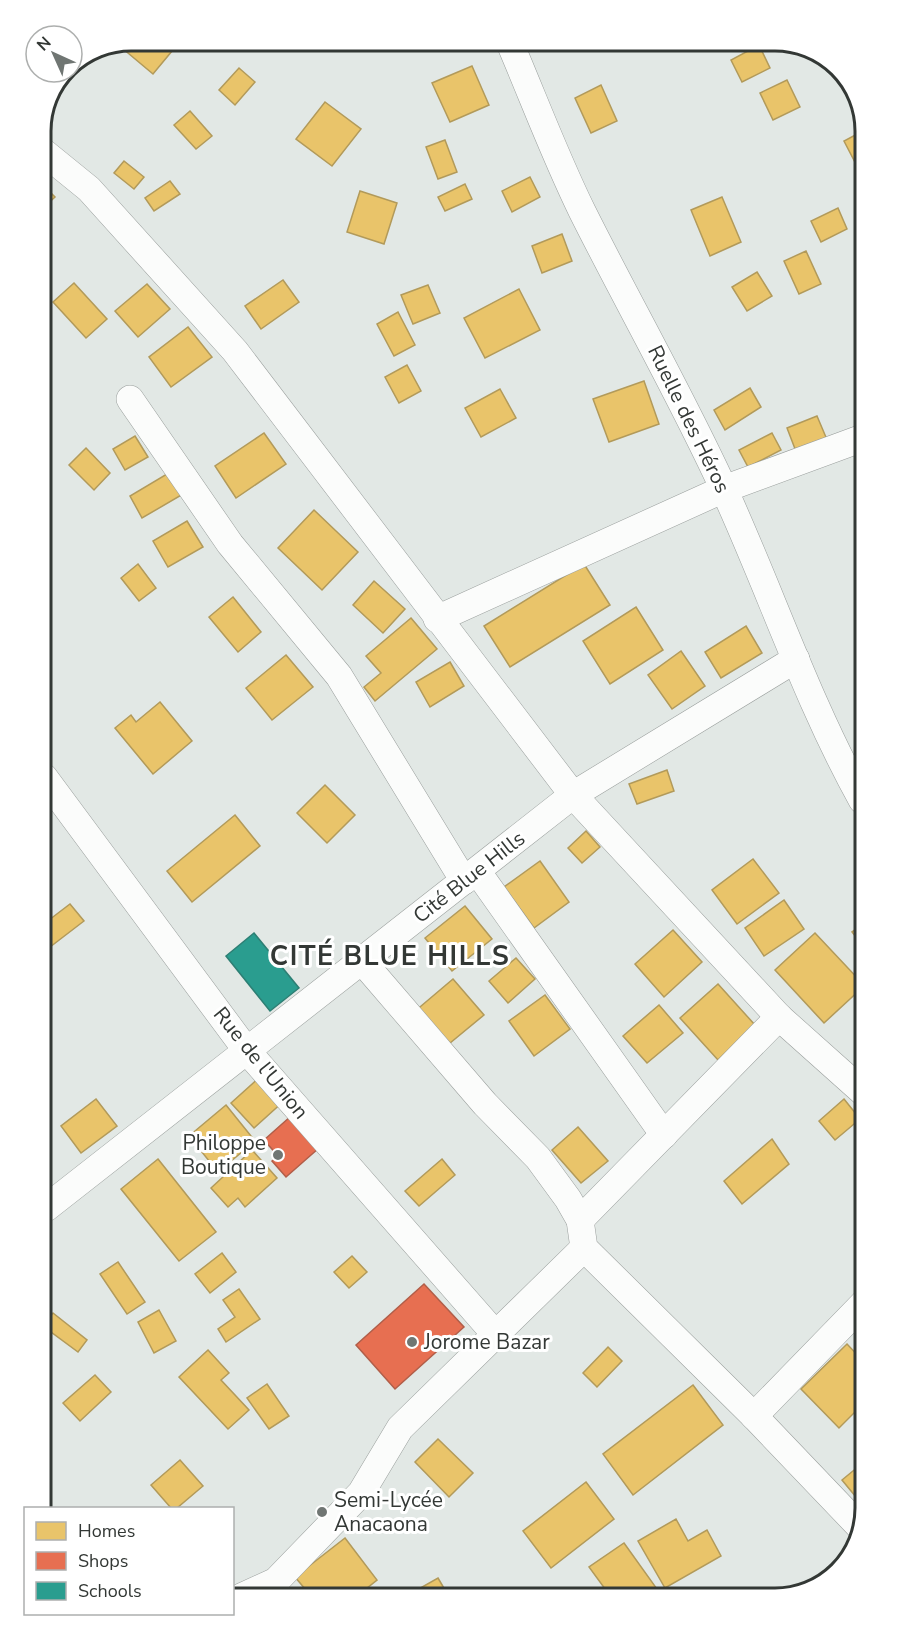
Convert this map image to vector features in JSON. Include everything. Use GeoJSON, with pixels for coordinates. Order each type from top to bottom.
{"type":"FeatureCollection","features":[{"type":"Feature","properties":{"kind":"street","name":"Ruelle des Héros"},"geometry":{"type":"LineString","coordinates":[[513,51],[581,210],[687,411],[724,489],[796,659],[855,788]]}},
{"type":"Feature","properties":{"kind":"street"},"geometry":{"type":"LineString","coordinates":[[51,158],[89,189],[235,351],[573,795],[779,1017],[855,1085]]}},
{"type":"Feature","properties":{"kind":"street"},"geometry":{"type":"LineString","coordinates":[[130,399],[230,544],[339,676],[470,876],[664,1135]]}},
{"type":"Feature","properties":{"kind":"street"},"geometry":{"type":"LineString","coordinates":[[437,619],[724,489],[855,441]]}},
{"type":"Feature","properties":{"kind":"street","name":"Cité Blue Hills"},"geometry":{"type":"LineString","coordinates":[[51,1204],[573,795],[796,659]]}},
{"type":"Feature","properties":{"kind":"street","name":"Rue de l'Union"},"geometry":{"type":"LineString","coordinates":[[51,786],[247,1051],[496,1335]]}},
{"type":"Feature","properties":{"kind":"street"},"geometry":{"type":"LineString","coordinates":[[362,961],[485,1104],[538,1158],[568,1199],[580,1220],[584,1248],[754,1416],[854,1520]]}},
{"type":"Feature","properties":{"kind":"street"},"geometry":{"type":"LineString","coordinates":[[580,1220],[779,1017]]}},
{"type":"Feature","properties":{"kind":"street"},"geometry":{"type":"LineString","coordinates":[[284,1588],[361,1493],[399,1428],[584,1248]]}},
{"type":"Feature","properties":{"kind":"street"},"geometry":{"type":"LineString","coordinates":[[754,1416],[855,1312]]}},
{"type":"Feature","properties":{"kind":"building: Homes"},"geometry":{"type":"Polygon","coordinates":[[[126,51],[172,51],[153,74],[126,51]]]}},
{"type":"Feature","properties":{"kind":"building: Homes"},"geometry":{"type":"Polygon","coordinates":[[[748,51],[762,51],[770,68],[742,82],[731,60],[748,51]]]}},
{"type":"Feature","properties":{"kind":"building: Homes"},"geometry":{"type":"Polygon","coordinates":[[[472,66],[489,105],[450,122],[432,83],[472,66]]]}},
{"type":"Feature","properties":{"kind":"building: Homes"},"geometry":{"type":"Polygon","coordinates":[[[239,68],[255,82],[235,105],[219,90],[239,68]]]}},
{"type":"Feature","properties":{"kind":"building: Homes"},"geometry":{"type":"Polygon","coordinates":[[[787,80],[800,107],[773,120],[760,93],[787,80]]]}},
{"type":"Feature","properties":{"kind":"building: Homes"},"geometry":{"type":"Polygon","coordinates":[[[601,85],[617,121],[591,133],[575,98],[601,85]]]}},
{"type":"Feature","properties":{"kind":"building: Homes"},"geometry":{"type":"Polygon","coordinates":[[[325,102],[361,129],[332,166],[296,139],[325,102]]]}},
{"type":"Feature","properties":{"kind":"building: Homes"},"geometry":{"type":"Polygon","coordinates":[[[190,111],[212,136],[196,149],[174,125],[190,111]]]}},
{"type":"Feature","properties":{"kind":"building: Homes"},"geometry":{"type":"Polygon","coordinates":[[[855,135],[855,162],[844,141],[855,135]]]}},
{"type":"Feature","properties":{"kind":"building: Homes"},"geometry":{"type":"Polygon","coordinates":[[[445,140],[457,172],[438,179],[426,147],[445,140]]]}},
{"type":"Feature","properties":{"kind":"building: Homes"},"geometry":{"type":"Polygon","coordinates":[[[124,161],[144,177],[134,189],[114,173],[124,161]]]}},
{"type":"Feature","properties":{"kind":"building: Homes"},"geometry":{"type":"Polygon","coordinates":[[[530,177],[540,197],[512,212],[502,191],[530,177]]]}},
{"type":"Feature","properties":{"kind":"building: Homes"},"geometry":{"type":"Polygon","coordinates":[[[170,181],[180,194],[154,211],[145,198],[170,181]]]}},
{"type":"Feature","properties":{"kind":"building: Homes"},"geometry":{"type":"Polygon","coordinates":[[[465,184],[472,199],[445,211],[438,197],[465,184]]]}},
{"type":"Feature","properties":{"kind":"building: Homes"},"geometry":{"type":"Polygon","coordinates":[[[360,191],[397,203],[384,244],[347,232],[360,191]]]}},
{"type":"Feature","properties":{"kind":"building: Homes"},"geometry":{"type":"Polygon","coordinates":[[[722,197],[741,242],[710,256],[691,210],[722,197]]]}},
{"type":"Feature","properties":{"kind":"building: Homes"},"geometry":{"type":"Polygon","coordinates":[[[838,208],[847,229],[821,242],[811,221],[838,208]]]}},
{"type":"Feature","properties":{"kind":"building: Homes"},"geometry":{"type":"Polygon","coordinates":[[[562,234],[572,261],[542,273],[532,246],[562,234]]]}},
{"type":"Feature","properties":{"kind":"building: Homes"},"geometry":{"type":"Polygon","coordinates":[[[806,251],[821,284],[799,294],[784,261],[806,251]]]}},
{"type":"Feature","properties":{"kind":"building: Homes"},"geometry":{"type":"Polygon","coordinates":[[[757,272],[772,296],[747,311],[732,287],[757,272]]]}},
{"type":"Feature","properties":{"kind":"building: Homes"},"geometry":{"type":"Polygon","coordinates":[[[283,280],[299,302],[261,329],[245,306],[283,280]]]}},
{"type":"Feature","properties":{"kind":"building: Homes"},"geometry":{"type":"Polygon","coordinates":[[[74,283],[107,319],[86,338],[53,302],[74,283]]]}},
{"type":"Feature","properties":{"kind":"building: Homes"},"geometry":{"type":"Polygon","coordinates":[[[147,284],[170,309],[138,337],[115,311],[147,284]]]}},
{"type":"Feature","properties":{"kind":"building: Homes"},"geometry":{"type":"Polygon","coordinates":[[[428,285],[440,313],[413,324],[401,295],[428,285]]]}},
{"type":"Feature","properties":{"kind":"building: Homes"},"geometry":{"type":"Polygon","coordinates":[[[519,289],[540,330],[485,358],[464,318],[519,289]]]}},
{"type":"Feature","properties":{"kind":"building: Homes"},"geometry":{"type":"Polygon","coordinates":[[[398,312],[415,345],[394,356],[377,324],[398,312]]]}},
{"type":"Feature","properties":{"kind":"building: Homes"},"geometry":{"type":"Polygon","coordinates":[[[188,327],[212,357],[171,387],[149,357],[188,327]]]}},
{"type":"Feature","properties":{"kind":"building: Homes"},"geometry":{"type":"Polygon","coordinates":[[[407,365],[421,391],[399,403],[385,377],[407,365]]]}},
{"type":"Feature","properties":{"kind":"building: Homes"},"geometry":{"type":"Polygon","coordinates":[[[644,381],[659,424],[609,442],[593,399],[644,381]]]}},
{"type":"Feature","properties":{"kind":"building: Homes"},"geometry":{"type":"Polygon","coordinates":[[[750,388],[761,407],[725,430],[714,410],[750,388]]]}},
{"type":"Feature","properties":{"kind":"building: Homes"},"geometry":{"type":"Polygon","coordinates":[[[500,389],[516,418],[481,437],[465,408],[500,389]]]}},
{"type":"Feature","properties":{"kind":"building: Homes"},"geometry":{"type":"Polygon","coordinates":[[[817,416],[828,442],[797,454],[787,428],[817,416]]]}},
{"type":"Feature","properties":{"kind":"building: Homes"},"geometry":{"type":"Polygon","coordinates":[[[264,433],[286,464],[236,498],[215,466],[264,433]]]}},
{"type":"Feature","properties":{"kind":"building: Homes"},"geometry":{"type":"Polygon","coordinates":[[[772,433],[781,450],[748,467],[739,450],[772,433]]]}},
{"type":"Feature","properties":{"kind":"building: Homes"},"geometry":{"type":"Polygon","coordinates":[[[135,436],[148,457],[125,470],[113,449],[135,436]]]}},
{"type":"Feature","properties":{"kind":"building: Homes"},"geometry":{"type":"Polygon","coordinates":[[[86,448],[110,473],[94,490],[69,465],[86,448]]]}},
{"type":"Feature","properties":{"kind":"building: Homes"},"geometry":{"type":"Polygon","coordinates":[[[177,468],[190,490],[142,518],[130,496],[177,468]]]}},
{"type":"Feature","properties":{"kind":"building: Homes"},"geometry":{"type":"Polygon","coordinates":[[[314,510],[358,552],[322,590],[278,548],[314,510]]]}},
{"type":"Feature","properties":{"kind":"building: Homes"},"geometry":{"type":"Polygon","coordinates":[[[187,521],[203,547],[168,567],[153,541],[187,521]]]}},
{"type":"Feature","properties":{"kind":"building: Homes"},"geometry":{"type":"Polygon","coordinates":[[[138,564],[156,588],[139,601],[121,578],[138,564]]]}},
{"type":"Feature","properties":{"kind":"building: Homes"},"geometry":{"type":"Polygon","coordinates":[[[584,564],[610,605],[510,667],[484,626],[584,564]]]}},
{"type":"Feature","properties":{"kind":"building: Homes"},"geometry":{"type":"Polygon","coordinates":[[[374,581],[405,609],[383,633],[353,605],[374,581]]]}},
{"type":"Feature","properties":{"kind":"building: Homes"},"geometry":{"type":"Polygon","coordinates":[[[233,597],[261,632],[238,652],[209,617],[233,597]]]}},
{"type":"Feature","properties":{"kind":"building: Homes"},"geometry":{"type":"Polygon","coordinates":[[[636,607],[663,650],[610,684],[583,641],[636,607]]]}},
{"type":"Feature","properties":{"kind":"building: Homes"},"geometry":{"type":"Polygon","coordinates":[[[411,618],[437,649],[375,701],[364,687],[381,673],[366,656],[411,618]]]}},
{"type":"Feature","properties":{"kind":"building: Homes"},"geometry":{"type":"Polygon","coordinates":[[[746,626],[762,653],[721,678],[705,652],[746,626]]]}},
{"type":"Feature","properties":{"kind":"building: Homes"},"geometry":{"type":"Polygon","coordinates":[[[681,651],[705,686],[672,709],[648,675],[681,651]]]}},
{"type":"Feature","properties":{"kind":"building: Homes"},"geometry":{"type":"Polygon","coordinates":[[[286,655],[313,687],[272,720],[246,688],[286,655]]]}},
{"type":"Feature","properties":{"kind":"building: Homes"},"geometry":{"type":"Polygon","coordinates":[[[450,662],[464,686],[430,707],[416,682],[450,662]]]}},
{"type":"Feature","properties":{"kind":"building: Homes"},"geometry":{"type":"Polygon","coordinates":[[[160,702],[192,741],[153,774],[115,728],[131,715],[136,722],[160,702]]]}},
{"type":"Feature","properties":{"kind":"building: Homes"},"geometry":{"type":"Polygon","coordinates":[[[667,770],[674,791],[637,804],[629,784],[667,770]]]}},
{"type":"Feature","properties":{"kind":"building: Homes"},"geometry":{"type":"Polygon","coordinates":[[[325,785],[355,815],[327,843],[297,813],[325,785]]]}},
{"type":"Feature","properties":{"kind":"building: Homes"},"geometry":{"type":"Polygon","coordinates":[[[235,815],[260,846],[192,902],[167,871],[235,815]]]}},
{"type":"Feature","properties":{"kind":"building: Homes"},"geometry":{"type":"Polygon","coordinates":[[[586,831],[600,847],[582,863],[568,848],[586,831]]]}},
{"type":"Feature","properties":{"kind":"building: Homes"},"geometry":{"type":"Polygon","coordinates":[[[753,859],[779,893],[737,924],[712,890],[753,859]]]}},
{"type":"Feature","properties":{"kind":"building: Homes"},"geometry":{"type":"Polygon","coordinates":[[[540,861],[569,902],[534,928],[504,887],[540,861]]]}},
{"type":"Feature","properties":{"kind":"building: Homes"},"geometry":{"type":"Polygon","coordinates":[[[784,900],[804,929],[764,956],[745,928],[784,900]]]}},
{"type":"Feature","properties":{"kind":"building: Homes"},"geometry":{"type":"Polygon","coordinates":[[[70,904],[84,921],[51,946],[51,918],[70,904]]]}},
{"type":"Feature","properties":{"kind":"building: Homes"},"geometry":{"type":"Polygon","coordinates":[[[465,906],[492,939],[452,971],[425,938],[465,906]]]}},
{"type":"Feature","properties":{"kind":"building: Homes"},"geometry":{"type":"Polygon","coordinates":[[[673,930],[702,962],[664,997],[635,964],[673,930]]]}},
{"type":"Feature","properties":{"kind":"building: Homes"},"geometry":{"type":"Polygon","coordinates":[[[815,933],[855,976],[855,994],[824,1023],[775,970],[815,933]]]}},
{"type":"Feature","properties":{"kind":"building: Homes"},"geometry":{"type":"Polygon","coordinates":[[[516,958],[535,979],[508,1003],[489,981],[516,958]]]}},
{"type":"Feature","properties":{"kind":"building: Homes"},"geometry":{"type":"Polygon","coordinates":[[[453,979],[484,1015],[444,1048],[414,1012],[453,979]]]}},
{"type":"Feature","properties":{"kind":"building: Homes"},"geometry":{"type":"Polygon","coordinates":[[[718,984],[755,1025],[718,1060],[680,1018],[718,984]]]}},
{"type":"Feature","properties":{"kind":"building: Homes"},"geometry":{"type":"Polygon","coordinates":[[[545,995],[570,1029],[534,1056],[509,1021],[545,995]]]}},
{"type":"Feature","properties":{"kind":"building: Homes"},"geometry":{"type":"Polygon","coordinates":[[[659,1005],[683,1033],[647,1063],[623,1036],[659,1005]]]}},
{"type":"Feature","properties":{"kind":"building: Homes"},"geometry":{"type":"Polygon","coordinates":[[[262,1075],[285,1100],[254,1128],[231,1103],[262,1075]]]}},
{"type":"Feature","properties":{"kind":"building: Homes"},"geometry":{"type":"Polygon","coordinates":[[[96,1099],[117,1126],[81,1153],[61,1126],[96,1099]]]}},
{"type":"Feature","properties":{"kind":"building: Homes"},"geometry":{"type":"Polygon","coordinates":[[[844,1099],[855,1113],[855,1123],[835,1140],[819,1121],[844,1099]]]}},
{"type":"Feature","properties":{"kind":"building: Homes"},"geometry":{"type":"Polygon","coordinates":[[[226,1105],[255,1141],[218,1172],[189,1136],[226,1105]]]}},
{"type":"Feature","properties":{"kind":"building: Homes"},"geometry":{"type":"Polygon","coordinates":[[[578,1127],[608,1161],[581,1183],[552,1150],[578,1127]]]}},
{"type":"Feature","properties":{"kind":"building: Homes"},"geometry":{"type":"Polygon","coordinates":[[[772,1139],[789,1164],[742,1204],[724,1181],[772,1139]]]}},
{"type":"Feature","properties":{"kind":"building: Homes"},"geometry":{"type":"Polygon","coordinates":[[[252,1150],[277,1178],[245,1207],[238,1198],[228,1207],[211,1188],[252,1150]]]}},
{"type":"Feature","properties":{"kind":"building: Homes"},"geometry":{"type":"Polygon","coordinates":[[[158,1159],[216,1232],[179,1261],[121,1189],[158,1159]]]}},
{"type":"Feature","properties":{"kind":"building: Homes"},"geometry":{"type":"Polygon","coordinates":[[[442,1159],[455,1175],[419,1206],[405,1191],[442,1159]]]}},
{"type":"Feature","properties":{"kind":"building: Homes"},"geometry":{"type":"Polygon","coordinates":[[[222,1253],[236,1272],[210,1293],[195,1274],[222,1253]]]}},
{"type":"Feature","properties":{"kind":"building: Homes"},"geometry":{"type":"Polygon","coordinates":[[[352,1256],[367,1272],[349,1288],[334,1272],[352,1256]]]}},
{"type":"Feature","properties":{"kind":"building: Homes"},"geometry":{"type":"Polygon","coordinates":[[[118,1262],[145,1302],[127,1314],[100,1274],[118,1262]]]}},
{"type":"Feature","properties":{"kind":"building: Homes"},"geometry":{"type":"Polygon","coordinates":[[[239,1289],[260,1319],[226,1342],[218,1329],[235,1317],[223,1300],[239,1289]]]}},
{"type":"Feature","properties":{"kind":"building: Homes"},"geometry":{"type":"Polygon","coordinates":[[[159,1310],[176,1341],[154,1353],[138,1322],[159,1310]]]}},
{"type":"Feature","properties":{"kind":"building: Homes"},"geometry":{"type":"Polygon","coordinates":[[[53,1313],[87,1340],[78,1352],[51,1332],[53,1313]]]}},
{"type":"Feature","properties":{"kind":"building: Homes"},"geometry":{"type":"Polygon","coordinates":[[[847,1344],[855,1352],[855,1412],[839,1428],[801,1389],[847,1344]]]}},
{"type":"Feature","properties":{"kind":"building: Homes"},"geometry":{"type":"Polygon","coordinates":[[[608,1347],[622,1361],[597,1387],[583,1373],[608,1347]]]}},
{"type":"Feature","properties":{"kind":"building: Homes"},"geometry":{"type":"Polygon","coordinates":[[[208,1350],[229,1373],[221,1380],[249,1410],[228,1429],[179,1377],[208,1350]]]}},
{"type":"Feature","properties":{"kind":"building: Homes"},"geometry":{"type":"Polygon","coordinates":[[[95,1375],[111,1392],[80,1421],[63,1403],[95,1375]]]}},
{"type":"Feature","properties":{"kind":"building: Homes"},"geometry":{"type":"Polygon","coordinates":[[[267,1384],[289,1416],[269,1429],[247,1398],[267,1384]]]}},
{"type":"Feature","properties":{"kind":"building: Homes"},"geometry":{"type":"Polygon","coordinates":[[[693,1385],[723,1425],[633,1495],[603,1454],[693,1385]]]}},
{"type":"Feature","properties":{"kind":"building: Homes"},"geometry":{"type":"Polygon","coordinates":[[[438,1439],[473,1473],[449,1497],[415,1462],[438,1439]]]}},
{"type":"Feature","properties":{"kind":"building: Homes"},"geometry":{"type":"Polygon","coordinates":[[[180,1460],[203,1486],[178,1507],[170,1507],[151,1485],[180,1460]]]}},
{"type":"Feature","properties":{"kind":"building: Homes"},"geometry":{"type":"Polygon","coordinates":[[[855,1469],[855,1496],[842,1480],[855,1469]]]}},
{"type":"Feature","properties":{"kind":"building: Homes"},"geometry":{"type":"Polygon","coordinates":[[[586,1482],[614,1519],[551,1568],[523,1531],[586,1482]]]}},
{"type":"Feature","properties":{"kind":"building: Homes"},"geometry":{"type":"Polygon","coordinates":[[[676,1519],[688,1541],[707,1530],[721,1556],[665,1588],[638,1541],[676,1519]]]}},
{"type":"Feature","properties":{"kind":"building: Homes"},"geometry":{"type":"Polygon","coordinates":[[[345,1538],[377,1580],[367,1588],[304,1588],[295,1577],[345,1538]]]}},
{"type":"Feature","properties":{"kind":"building: Homes"},"geometry":{"type":"Polygon","coordinates":[[[624,1543],[656,1588],[604,1588],[589,1567],[624,1543]]]}},
{"type":"Feature","properties":{"kind":"building: Homes"},"geometry":{"type":"Polygon","coordinates":[[[438,1578],[444,1588],[420,1588],[438,1578]]]}},
{"type":"Feature","properties":{"kind":"building: Shops"},"geometry":{"type":"Polygon","coordinates":[[[291,1116],[319,1148],[286,1177],[272,1161],[278,1156],[264,1140],[291,1116]]]}},
{"type":"Feature","properties":{"kind":"building: Shops"},"geometry":{"type":"Polygon","coordinates":[[[424,1284],[464,1327],[395,1389],[356,1345],[424,1284]]]}},
{"type":"Feature","properties":{"kind":"building: Schools"},"geometry":{"type":"Polygon","coordinates":[[[254,933],[299,988],[270,1011],[226,956],[254,933]]]}},
{"type":"Feature","properties":{"kind":"place","name":"Philoppe Boutique"},"geometry":{"type":"Point","coordinates":[278,1155]}},
{"type":"Feature","properties":{"kind":"place","name":"Jorome Bazar"},"geometry":{"type":"Point","coordinates":[412,1342]}},
{"type":"Feature","properties":{"kind":"place","name":"Semi-Lycée Anacaona"},"geometry":{"type":"Point","coordinates":[322,1512]}},
{"type":"Feature","properties":{"kind":"district","name":"CITÉ BLUE HILLS"},"geometry":{"type":"Point","coordinates":[390,956]}}]}
